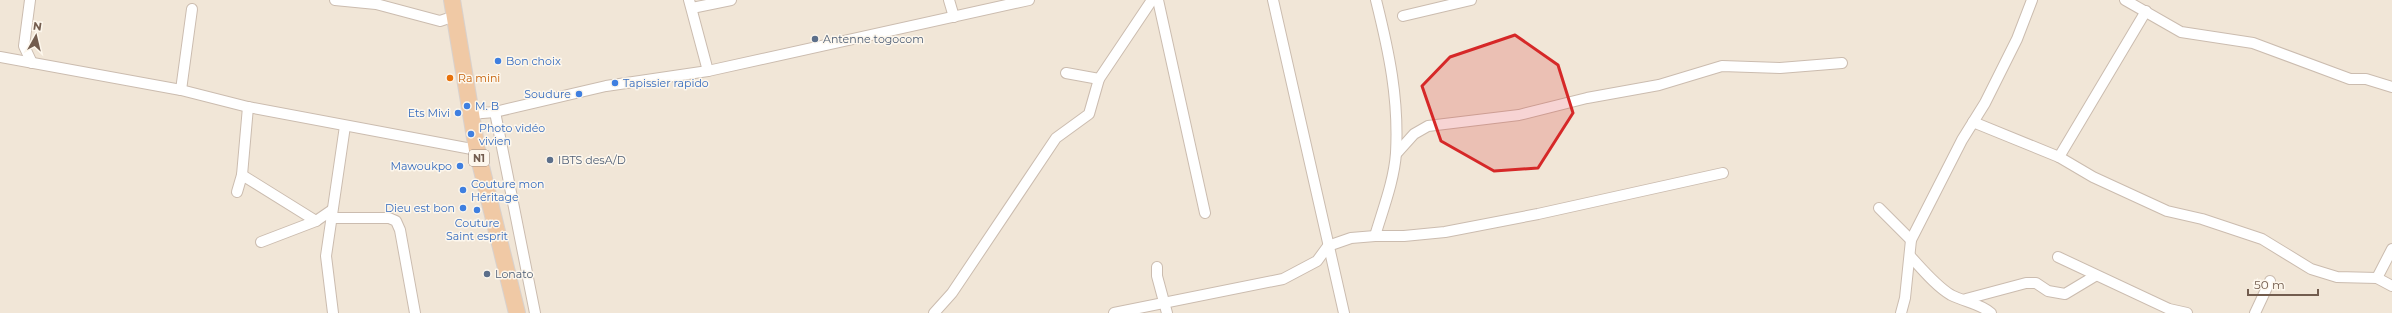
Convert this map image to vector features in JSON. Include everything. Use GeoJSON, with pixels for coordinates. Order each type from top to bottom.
{"type":"FeatureCollection","features":[{"type":"Feature","properties":{"kind":"highway","name":"N1"},"geometry":{"type":"LineString","coordinates":[[452,0],[477,150],[516,309]]}},
{"type":"Feature","properties":{"kind":"street"},"geometry":{"type":"LineString","coordinates":[[30,0],[24,46],[32,63]]}},
{"type":"Feature","properties":{"kind":"street"},"geometry":{"type":"LineString","coordinates":[[335,0],[376,4],[440,21],[455,16]]}},
{"type":"Feature","properties":{"kind":"street"},"geometry":{"type":"LineString","coordinates":[[708,71],[691,4],[731,0]]}},
{"type":"Feature","properties":{"kind":"street"},"geometry":{"type":"LineString","coordinates":[[949,0],[954,17]]}},
{"type":"Feature","properties":{"kind":"street"},"geometry":{"type":"LineString","coordinates":[[470,114],[495,112],[606,86],[708,71],[1029,0]]}},
{"type":"Feature","properties":{"kind":"street"},"geometry":{"type":"LineString","coordinates":[[934,313],[952,293],[1056,138],[1089,114],[1099,79],[1152,0]]}},
{"type":"Feature","properties":{"kind":"street"},"geometry":{"type":"LineString","coordinates":[[1158,0],[1205,213]]}},
{"type":"Feature","properties":{"kind":"street"},"geometry":{"type":"LineString","coordinates":[[1274,0],[1344,313]]}},
{"type":"Feature","properties":{"kind":"street"},"geometry":{"type":"LineString","coordinates":[[1374,236],[1388,191],[1396,154],[1394,78],[1376,0]]}},
{"type":"Feature","properties":{"kind":"street"},"geometry":{"type":"LineString","coordinates":[[1403,16],[1471,0]]}},
{"type":"Feature","properties":{"kind":"street"},"geometry":{"type":"LineString","coordinates":[[1900,313],[1905,298],[1911,240],[1962,140],[2017,39],[2032,0]]}},
{"type":"Feature","properties":{"kind":"street"},"geometry":{"type":"LineString","coordinates":[[2125,0],[2181,32],[2253,43],[2350,79],[2366,79],[2392,87]]}},
{"type":"Feature","properties":{"kind":"street"},"geometry":{"type":"LineString","coordinates":[[181,90],[192,9]]}},
{"type":"Feature","properties":{"kind":"street"},"geometry":{"type":"LineString","coordinates":[[2058,157],[2146,11]]}},
{"type":"Feature","properties":{"kind":"street"},"geometry":{"type":"LineString","coordinates":[[0,57],[181,90],[248,107],[477,150]]}},
{"type":"Feature","properties":{"kind":"street"},"geometry":{"type":"LineString","coordinates":[[1396,154],[1414,134],[1428,126],[1519,115],[1587,98],[1659,85],[1722,66],[1780,68],[1842,64]]}},
{"type":"Feature","properties":{"kind":"street"},"geometry":{"type":"LineString","coordinates":[[1066,73],[1099,79]]}},
{"type":"Feature","properties":{"kind":"street"},"geometry":{"type":"LineString","coordinates":[[237,192],[242,175],[248,107]]}},
{"type":"Feature","properties":{"kind":"street"},"geometry":{"type":"LineString","coordinates":[[495,112],[535,312],[516,309]]}},
{"type":"Feature","properties":{"kind":"street"},"geometry":{"type":"LineString","coordinates":[[1973,122],[2058,157],[2093,177],[2167,211],[2202,219],[2262,239],[2311,269],[2337,277],[2377,278],[2392,286]]}},
{"type":"Feature","properties":{"kind":"street"},"geometry":{"type":"LineString","coordinates":[[333,313],[326,256],[345,126]]}},
{"type":"Feature","properties":{"kind":"street"},"geometry":{"type":"LineString","coordinates":[[1114,313],[1166,308],[1283,279],[1317,261],[1328,246],[1351,238],[1404,236],[1444,232],[1538,214],[1723,174]]}},
{"type":"Feature","properties":{"kind":"street"},"geometry":{"type":"LineString","coordinates":[[242,175],[316,221]]}},
{"type":"Feature","properties":{"kind":"street"},"geometry":{"type":"LineString","coordinates":[[1879,208],[1911,240]]}},
{"type":"Feature","properties":{"kind":"street"},"geometry":{"type":"LineString","coordinates":[[262,242],[332,214],[389,218],[396,221],[400,230],[415,313]]}},
{"type":"Feature","properties":{"kind":"street"},"geometry":{"type":"LineString","coordinates":[[2377,278],[2392,249]]}},
{"type":"Feature","properties":{"kind":"street"},"geometry":{"type":"LineString","coordinates":[[1910,256],[1925,272],[1951,295],[1982,305],[1991,313]]}},
{"type":"Feature","properties":{"kind":"street"},"geometry":{"type":"LineString","coordinates":[[2058,257],[2095,276],[2169,308],[2187,313]]}},
{"type":"Feature","properties":{"kind":"street"},"geometry":{"type":"LineString","coordinates":[[1158,267],[1157,276],[1166,308]]}},
{"type":"Feature","properties":{"kind":"street"},"geometry":{"type":"LineString","coordinates":[[1966,300],[2026,283],[2036,283],[2048,291],[2065,294],[2095,276]]}},
{"type":"Feature","properties":{"kind":"street"},"geometry":{"type":"LineString","coordinates":[[2255,313],[2270,281]]}},
{"type":"Feature","properties":{"kind":"highlighted area"},"geometry":{"type":"Polygon","coordinates":[[[1515,35],[1558,65],[1573,113],[1538,168],[1494,171],[1441,141],[1422,86],[1450,57],[1515,35]]]}},
{"type":"Feature","properties":{"kind":"shaded area"},"geometry":{"type":"Polygon","coordinates":[[[0,0],[2392,0],[2392,313],[0,313],[0,0]]]}},
{"type":"Feature","properties":{"kind":"place","name":"Antenne togocom"},"geometry":{"type":"Point","coordinates":[815,39]}},
{"type":"Feature","properties":{"kind":"place","name":"Bon choix"},"geometry":{"type":"Point","coordinates":[498,61]}},
{"type":"Feature","properties":{"kind":"place","name":"Ra mini"},"geometry":{"type":"Point","coordinates":[450,78]}},
{"type":"Feature","properties":{"kind":"place","name":"Tapissier rapido"},"geometry":{"type":"Point","coordinates":[615,83]}},
{"type":"Feature","properties":{"kind":"place","name":"Soudure"},"geometry":{"type":"Point","coordinates":[579,94]}},
{"type":"Feature","properties":{"kind":"place","name":"M. B"},"geometry":{"type":"Point","coordinates":[467,106]}},
{"type":"Feature","properties":{"kind":"place","name":"Ets Mivi"},"geometry":{"type":"Point","coordinates":[458,113]}},
{"type":"Feature","properties":{"kind":"place","name":"Photo vidéo vivien"},"geometry":{"type":"Point","coordinates":[471,134]}},
{"type":"Feature","properties":{"kind":"place","name":"IBTS desA/D"},"geometry":{"type":"Point","coordinates":[550,160]}},
{"type":"Feature","properties":{"kind":"place","name":"Mawoukpo"},"geometry":{"type":"Point","coordinates":[460,166]}},
{"type":"Feature","properties":{"kind":"place","name":"Couture mon Héritage"},"geometry":{"type":"Point","coordinates":[463,190]}},
{"type":"Feature","properties":{"kind":"place","name":"Dieu est bon"},"geometry":{"type":"Point","coordinates":[463,208]}},
{"type":"Feature","properties":{"kind":"place","name":"Couture Saint esprit"},"geometry":{"type":"Point","coordinates":[477,210]}},
{"type":"Feature","properties":{"kind":"place","name":"Lonato"},"geometry":{"type":"Point","coordinates":[487,274]}}]}
